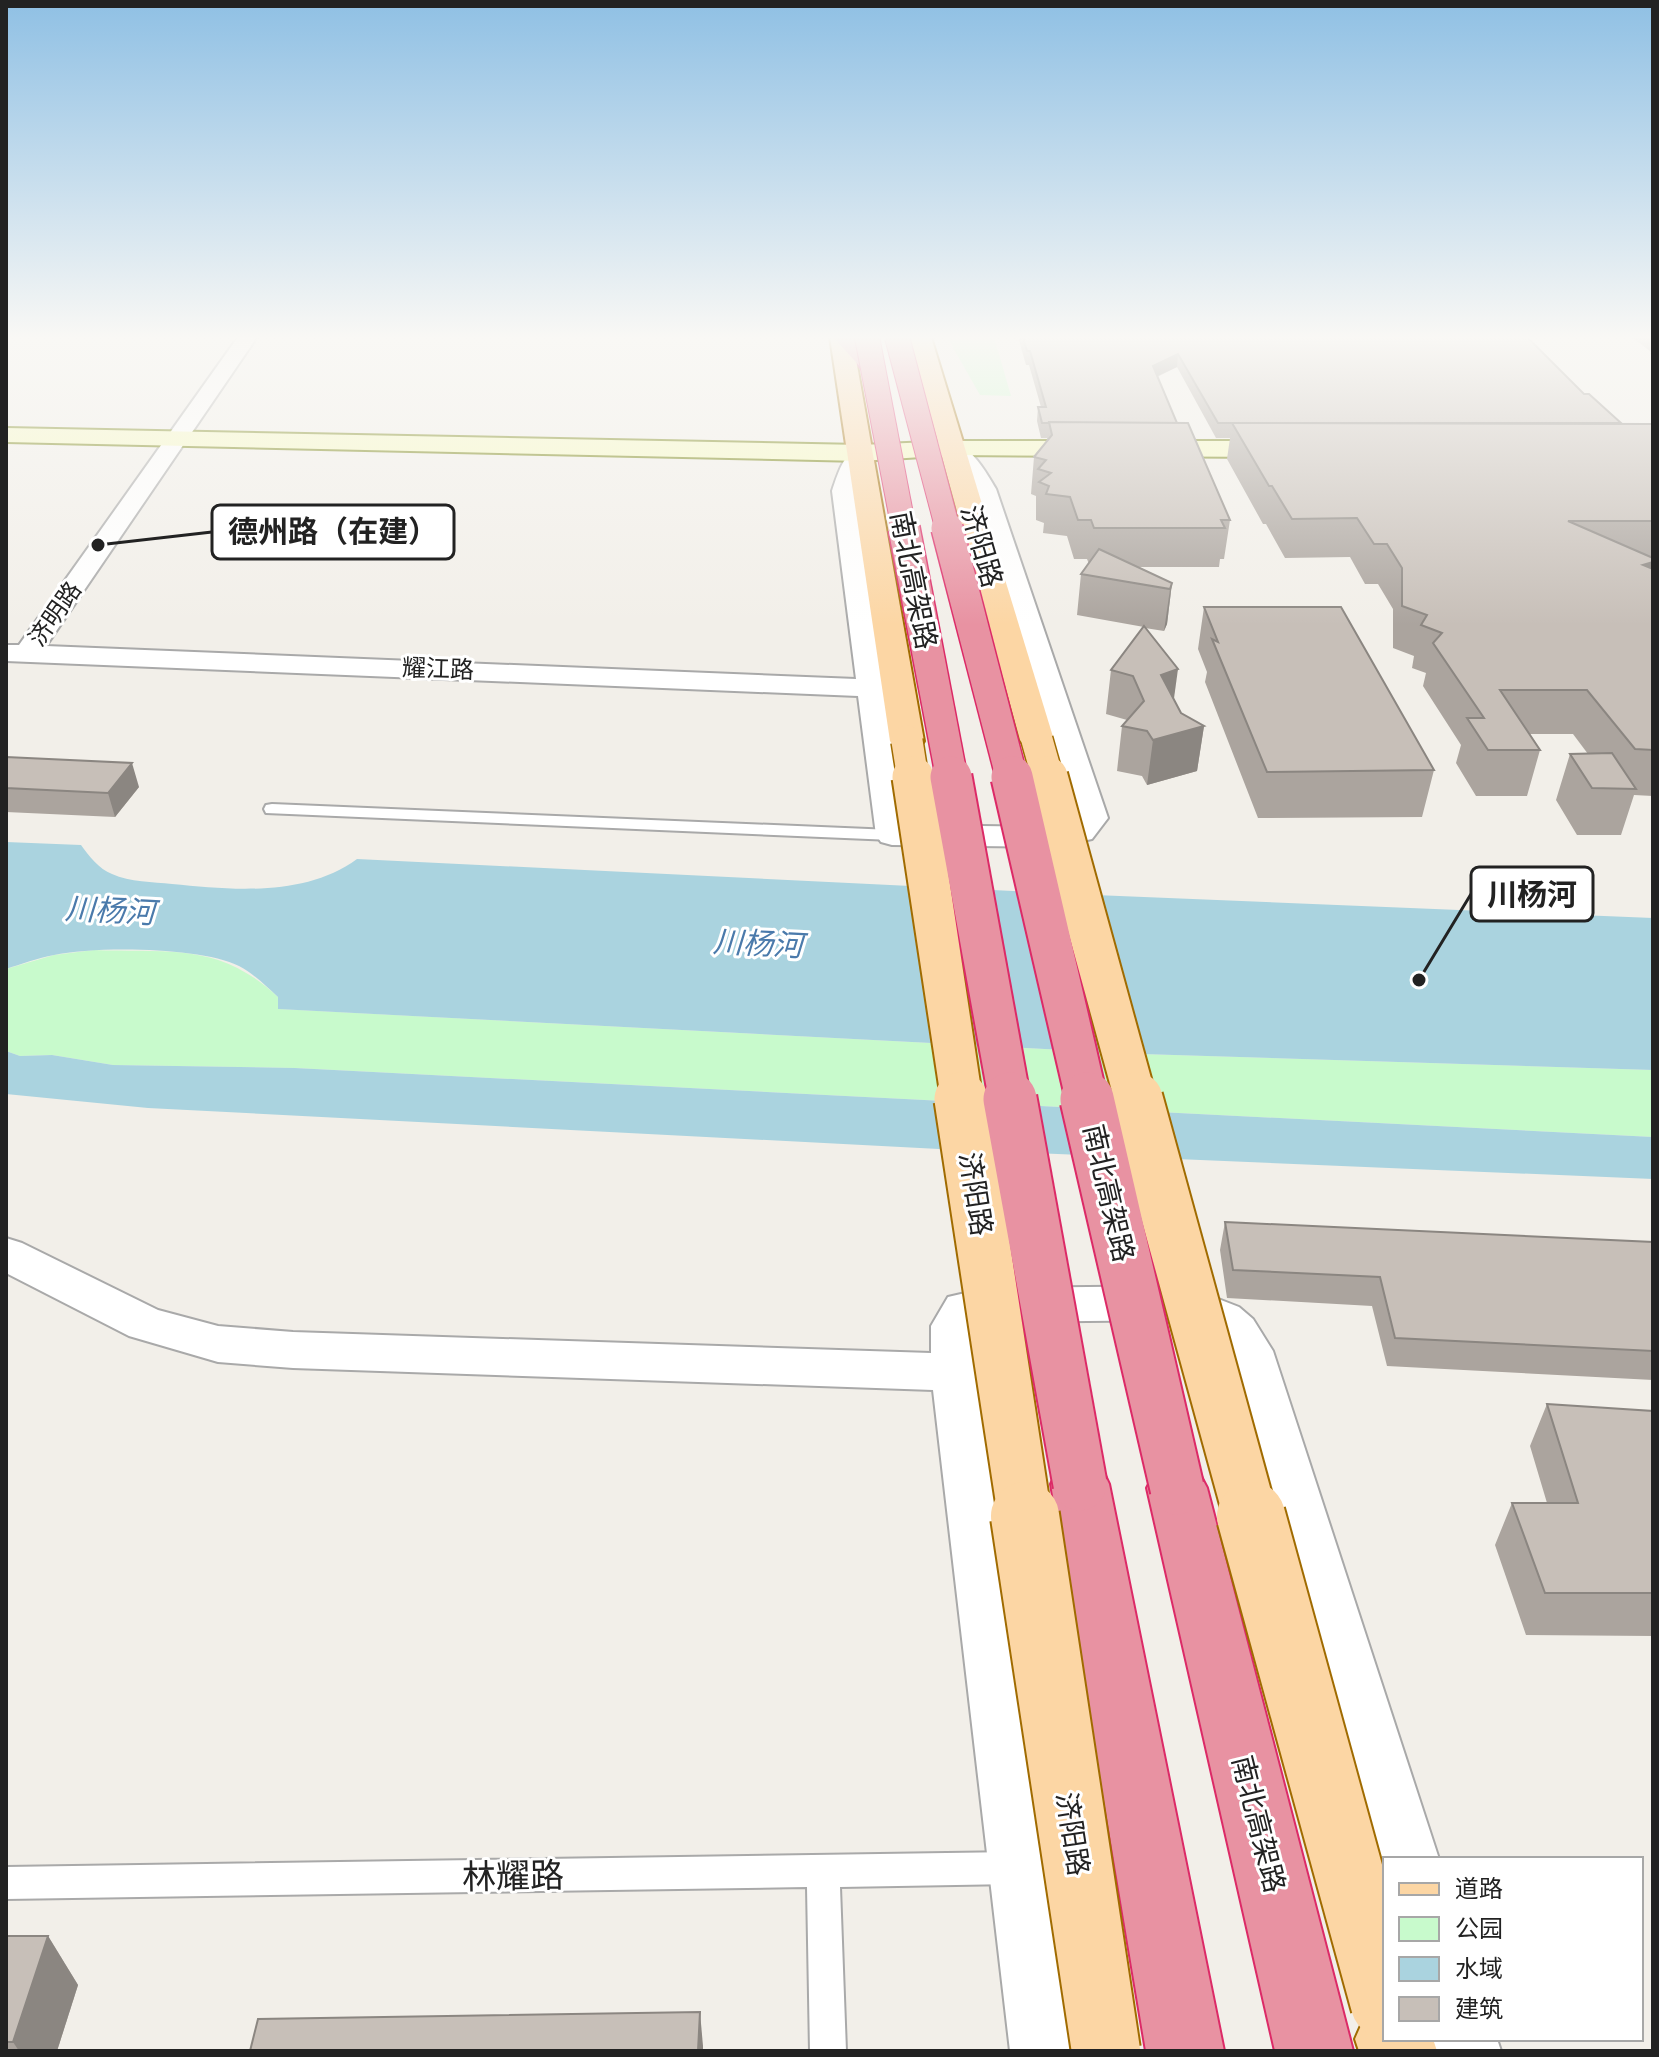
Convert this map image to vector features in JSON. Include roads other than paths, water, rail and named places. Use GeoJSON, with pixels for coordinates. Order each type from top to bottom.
{"type":"FeatureCollection","features":[{"type":"Feature","properties":{"kind":"highway","name":"南北高架路"},"geometry":{"type":"LineString","coordinates":[[886,433],[1185,2051]]}},
{"type":"Feature","properties":{"kind":"highway","name":"南北高架路"},"geometry":{"type":"LineString","coordinates":[[922,433],[1003,740],[1177,1488],[1314,2051]]}},
{"type":"Feature","properties":{"kind":"main road","name":"济阳路"},"geometry":{"type":"LineString","coordinates":[[858,433],[1106,2051]]}},
{"type":"Feature","properties":{"kind":"main road","name":"济阳路"},"geometry":{"type":"LineString","coordinates":[[949,433],[1383,1997]]}},
{"type":"Feature","properties":{"kind":"street"},"geometry":{"type":"LineString","coordinates":[[141,433],[863,465],[960,473],[1308,449]]}},
{"type":"Feature","properties":{"kind":"street"},"geometry":{"type":"LineString","coordinates":[[6,435],[180,435]]}},
{"type":"Feature","properties":{"kind":"street","name":"济明路"},"geometry":{"type":"LineString","coordinates":[[17,653],[180,435]]}},
{"type":"Feature","properties":{"kind":"street"},"geometry":{"type":"LineString","coordinates":[[863,465],[849,472],[843,491],[892,835],[1055,837],[1081,832],[1092,818],[985,489],[972,468],[960,473]]}},
{"type":"Feature","properties":{"kind":"street","name":"耀江路"},"geometry":{"type":"LineString","coordinates":[[17,653],[870,688]]}},
{"type":"Feature","properties":{"kind":"street"},"geometry":{"type":"LineString","coordinates":[[6,1254],[145,1324],[218,1344],[293,1350],[955,1372]]}},
{"type":"Feature","properties":{"kind":"street"},"geometry":{"type":"LineString","coordinates":[[1043,2051],[955,1372],[954,1326],[964,1309],[987,1305],[1185,1303],[1214,1311],[1236,1328],[1249,1351],[1407,1857]]}},
{"type":"Feature","properties":{"kind":"lane"},"geometry":{"type":"LineString","coordinates":[[272,809],[892,835]]}},
{"type":"Feature","properties":{"kind":"lane","name":"林耀路"},"geometry":{"type":"LineString","coordinates":[[6,1883],[1019,1868]]}},
{"type":"Feature","properties":{"kind":"lane"},"geometry":{"type":"LineString","coordinates":[[823,1871],[828,2051]]}},
{"type":"Feature","properties":{"kind":"water"},"geometry":{"type":"Polygon","coordinates":[[[6,842],[81,845],[99,866],[119,877],[219,888],[292,885],[315,880],[357,859],[1095,895],[1653,918],[1653,1070],[1141,1054],[278,1009],[278,997],[250,973],[239,966],[200,955],[148,950],[95,950],[48,956],[6,969],[6,842]]]}},
{"type":"Feature","properties":{"kind":"water"},"geometry":{"type":"Polygon","coordinates":[[[6,1051],[20,1056],[52,1055],[113,1065],[295,1068],[1653,1137],[1653,1179],[939,1149],[148,1108],[6,1094],[6,1051]]]}},
{"type":"Feature","properties":{"kind":"place","name":"德州路（在建）"},"geometry":{"type":"Point","coordinates":[98,545]}},
{"type":"Feature","properties":{"kind":"place","name":"川杨河"},"geometry":{"type":"Point","coordinates":[1419,980]}}]}
